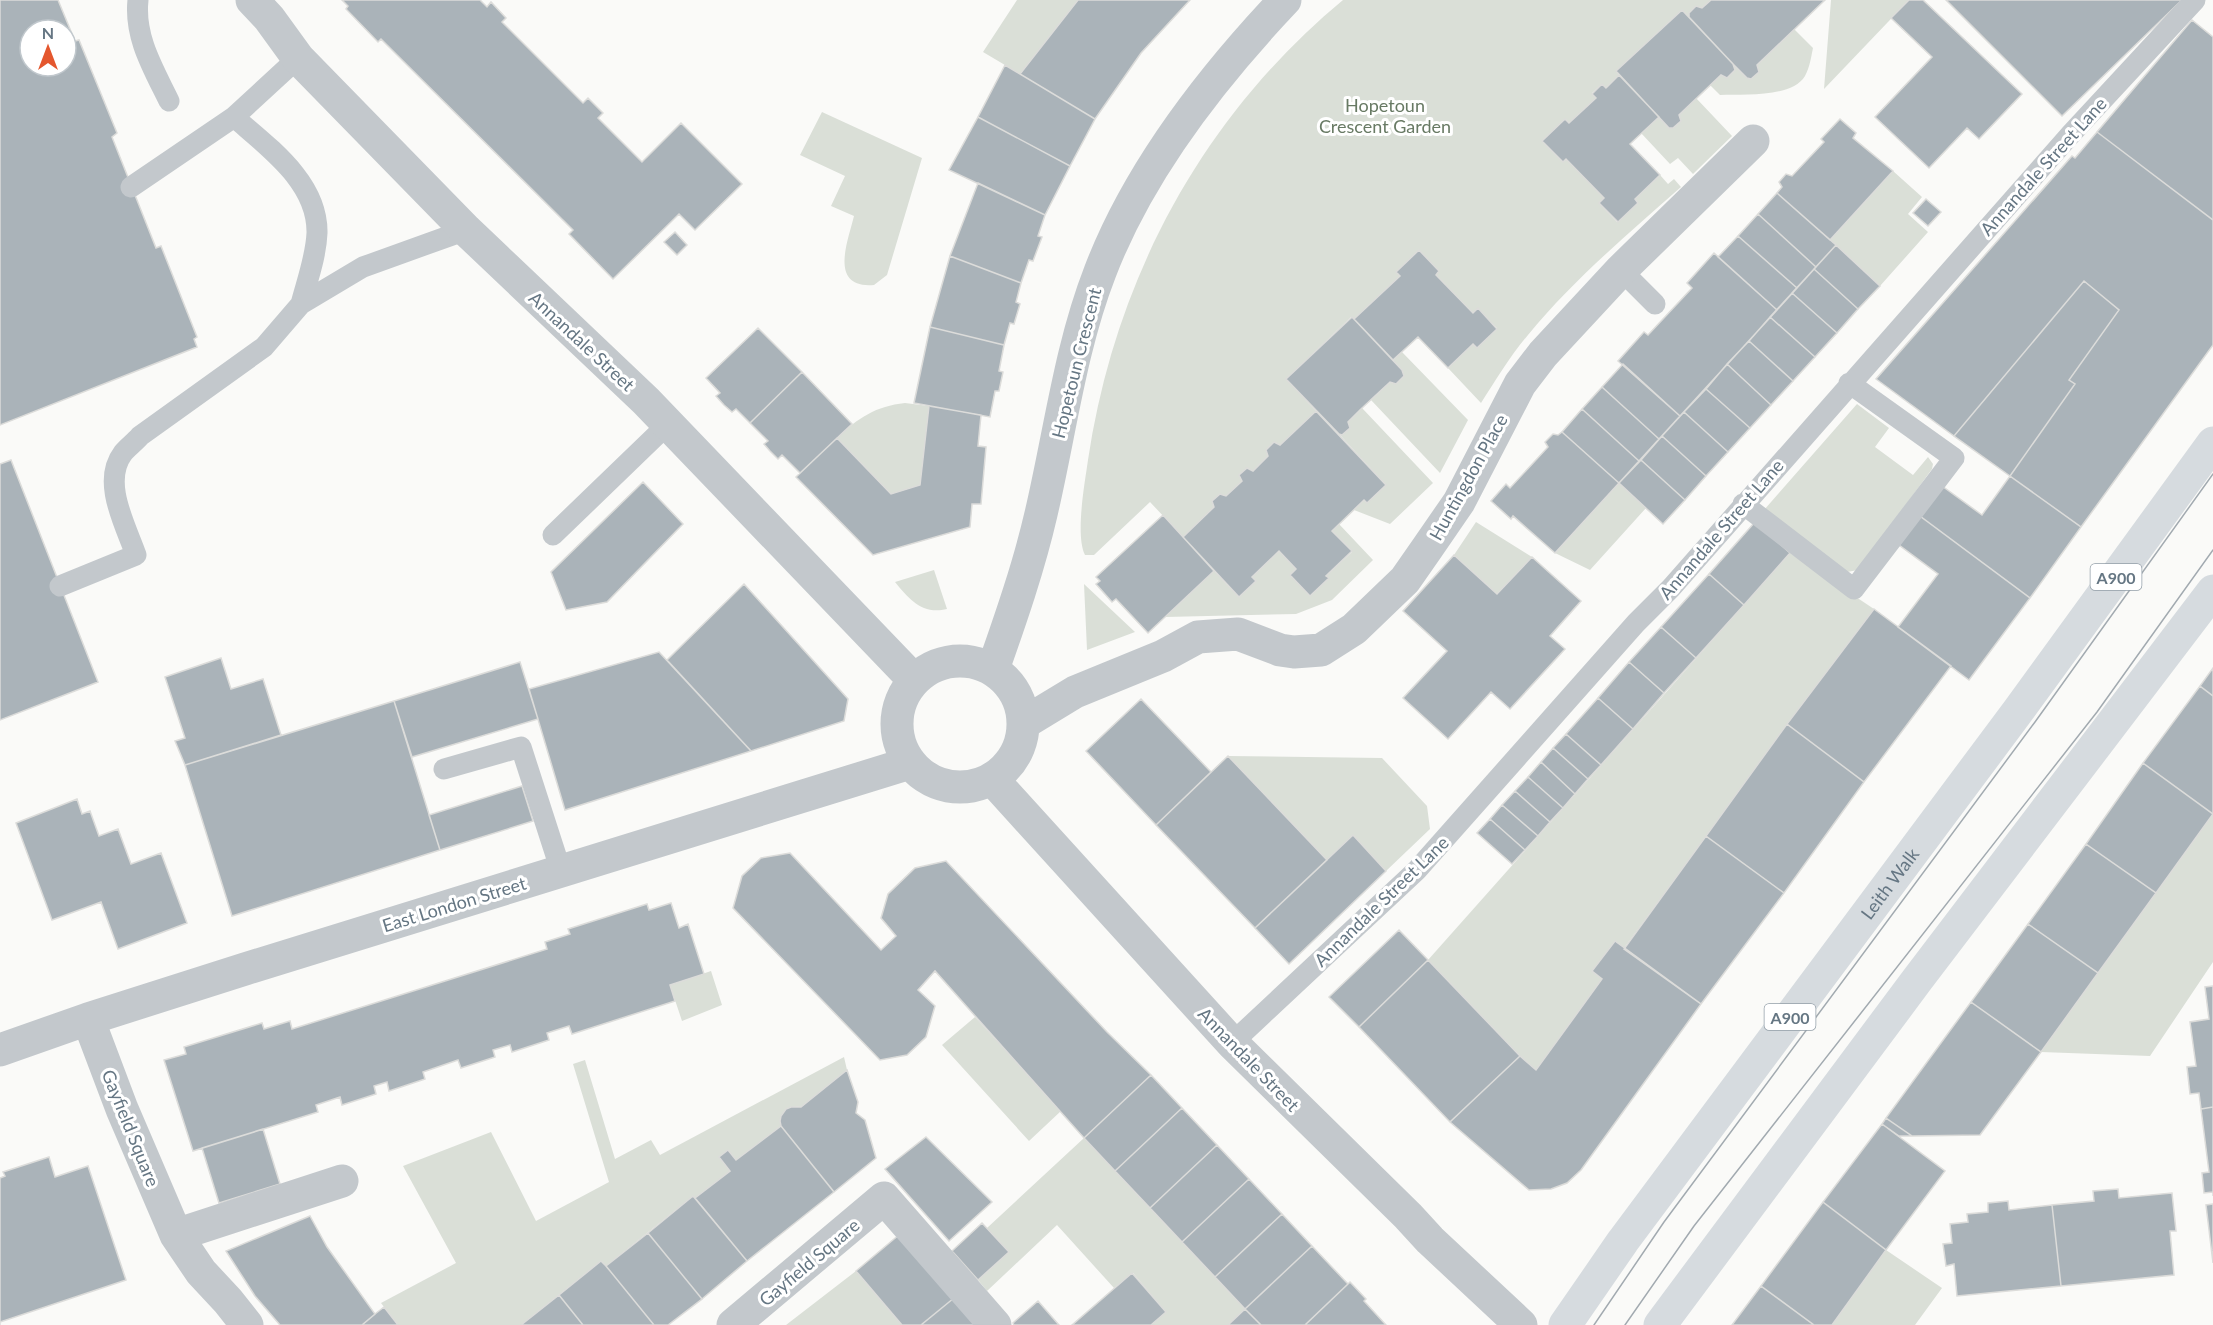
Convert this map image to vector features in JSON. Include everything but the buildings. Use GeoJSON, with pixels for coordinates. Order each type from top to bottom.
{"type":"FeatureCollection","features":[{"type":"Feature","properties":{"kind":"main road","name":"Leith Walk"},"geometry":{"type":"LineString","coordinates":[[1565,1325],[1623,1241],[2012,720],[2213,443]]}},
{"type":"Feature","properties":{"kind":"main road"},"geometry":{"type":"LineString","coordinates":[[1660,1325],[1917,980],[2213,591]]}},
{"type":"Feature","properties":{"kind":"street","name":"Annandale Street"},"geometry":{"type":"LineString","coordinates":[[252,0],[269,18],[298,58],[466,230],[646,401],[914,680]]}},
{"type":"Feature","properties":{"kind":"street","name":"Hopetoun Crescent"},"geometry":{"type":"LineString","coordinates":[[993,669],[1022,584],[1041,515],[1073,360],[1100,272],[1130,206],[1158,158],[1220,76],[1284,0]]}},
{"type":"Feature","properties":{"kind":"street","name":"Huntingdon Place"},"geometry":{"type":"LineString","coordinates":[[1024,723],[1075,692],[1163,656],[1198,637],[1238,633],[1280,650],[1294,652],[1321,650],[1354,630],[1405,580],[1459,502],[1520,384],[1543,354],[1621,270],[1754,141]]}},
{"type":"Feature","properties":{"kind":"street"},"geometry":{"type":"LineString","coordinates":[[952,661],[977,662],[993,669],[1009,683],[1018,697],[1024,723],[1023,735],[1017,752],[1004,770],[992,779],[967,787],[948,786],[927,778],[910,763],[902,750],[896,724],[899,705],[914,680],[924,671],[940,663],[952,661]]}},
{"type":"Feature","properties":{"kind":"street","name":"East London Street"},"geometry":{"type":"LineString","coordinates":[[0,1050],[88,1019],[910,763]]}},
{"type":"Feature","properties":{"kind":"street","name":"Annandale Street"},"geometry":{"type":"LineString","coordinates":[[992,779],[1232,1043],[1430,1240],[1521,1325]]}},
{"type":"Feature","properties":{"kind":"street","name":"Gayfield Square"},"geometry":{"type":"LineString","coordinates":[[88,1019],[122,1109],[176,1235],[201,1272],[228,1300],[247,1325]]}},
{"type":"Feature","properties":{"kind":"street"},"geometry":{"type":"LineString","coordinates":[[176,1235],[342,1181]]}},
{"type":"Feature","properties":{"kind":"street","name":"Gayfield Square"},"geometry":{"type":"LineString","coordinates":[[733,1325],[884,1198],[995,1325]]}},
{"type":"Feature","properties":{"kind":"lane"},"geometry":{"type":"LineString","coordinates":[[138,0],[138,25],[143,46],[169,101]]}},
{"type":"Feature","properties":{"kind":"lane","name":"Annandale Street Lane"},"geometry":{"type":"LineString","coordinates":[[1232,1043],[1418,870],[2070,135],[2194,0]]}},
{"type":"Feature","properties":{"kind":"lane"},"geometry":{"type":"LineString","coordinates":[[131,187],[234,117],[298,58]]}},
{"type":"Feature","properties":{"kind":"lane"},"geometry":{"type":"LineString","coordinates":[[234,117],[289,168],[304,188],[315,210],[317,232],[315,253],[301,304]]}},
{"type":"Feature","properties":{"kind":"lane"},"geometry":{"type":"LineString","coordinates":[[60,586],[136,555],[116,499],[115,475],[122,454],[140,436],[264,347],[301,304],[363,267],[466,230]]}},
{"type":"Feature","properties":{"kind":"lane"},"geometry":{"type":"LineString","coordinates":[[1621,270],[1654,304]]}},
{"type":"Feature","properties":{"kind":"lane"},"geometry":{"type":"LineString","coordinates":[[1743,504],[1854,589],[1954,458],[1849,383]]}},
{"type":"Feature","properties":{"kind":"lane"},"geometry":{"type":"LineString","coordinates":[[553,535],[668,424]]}},
{"type":"Feature","properties":{"kind":"lane"},"geometry":{"type":"LineString","coordinates":[[444,769],[521,747],[561,871]]}},
{"type":"Feature","properties":{"kind":"green space"},"geometry":{"type":"Polygon","coordinates":[[[1017,0],[1078,0],[1020,74],[983,52],[1017,0]]]}},
{"type":"Feature","properties":{"kind":"green space","name":"Hopetoun Crescent Garden"},"geometry":{"type":"Polygon","coordinates":[[[1343,0],[1711,0],[1702,8],[1696,6],[1689,13],[1689,17],[1682,11],[1616,71],[1619,75],[1606,88],[1602,84],[1592,93],[1596,98],[1569,123],[1565,119],[1543,141],[1563,162],[1566,159],[1604,198],[1599,203],[1617,222],[1638,203],[1635,199],[1660,175],[1668,184],[1674,179],[1681,187],[1563,295],[1515,351],[1481,403],[1448,368],[1473,344],[1477,348],[1497,328],[1478,309],[1473,313],[1436,275],[1439,271],[1419,250],[1396,272],[1400,276],[1354,319],[1351,317],[1286,379],[1316,411],[1280,445],[1274,442],[1267,450],[1268,456],[1253,471],[1247,468],[1239,475],[1242,481],[1226,496],[1220,494],[1213,501],[1214,507],[1183,537],[1150,502],[1094,555],[1085,555],[1081,535],[1082,508],[1088,460],[1101,393],[1119,328],[1143,266],[1173,206],[1207,149],[1247,96],[1293,46],[1343,0]]]}},
{"type":"Feature","properties":{"kind":"green space"},"geometry":{"type":"Polygon","coordinates":[[[1831,0],[1909,0],[1824,89],[1831,0]]]}},
{"type":"Feature","properties":{"kind":"green space"},"geometry":{"type":"Polygon","coordinates":[[[1794,29],[1813,48],[1807,73],[1799,83],[1778,91],[1741,95],[1720,95],[1710,85],[1721,75],[1727,78],[1734,70],[1733,64],[1751,79],[1759,72],[1757,65],[1794,29]]]}},
{"type":"Feature","properties":{"kind":"green space"},"geometry":{"type":"Polygon","coordinates":[[[1696,98],[1732,136],[1693,174],[1678,158],[1670,164],[1641,133],[1659,117],[1669,128],[1673,128],[1681,121],[1679,115],[1696,98]]]}},
{"type":"Feature","properties":{"kind":"green space"},"geometry":{"type":"Polygon","coordinates":[[[822,112],[922,158],[887,275],[874,285],[860,284],[851,279],[846,272],[844,261],[854,216],[831,206],[845,176],[800,155],[822,112]]]}},
{"type":"Feature","properties":{"kind":"green space"},"geometry":{"type":"Polygon","coordinates":[[[1893,171],[1922,197],[1908,214],[1928,232],[1880,286],[1830,240],[1893,171]]]}},
{"type":"Feature","properties":{"kind":"green space"},"geometry":{"type":"Polygon","coordinates":[[[1402,352],[1468,420],[1440,473],[1371,400],[1390,382],[1396,384],[1404,376],[1393,360],[1402,352]]]}},
{"type":"Feature","properties":{"kind":"green space"},"geometry":{"type":"Polygon","coordinates":[[[905,403],[929,406],[920,485],[891,494],[837,438],[868,414],[885,407],[905,403]]]}},
{"type":"Feature","properties":{"kind":"green space"},"geometry":{"type":"Polygon","coordinates":[[[1857,404],[1889,428],[1875,447],[1913,475],[1928,457],[1933,464],[1932,469],[1858,570],[1847,572],[1764,510],[1857,404]]]}},
{"type":"Feature","properties":{"kind":"green space"},"geometry":{"type":"Polygon","coordinates":[[[1362,408],[1433,483],[1390,524],[1354,510],[1364,500],[1367,503],[1386,485],[1339,434],[1342,435],[1350,428],[1348,422],[1362,408]]]}},
{"type":"Feature","properties":{"kind":"green space"},"geometry":{"type":"Polygon","coordinates":[[[1619,483],[1646,508],[1590,570],[1555,553],[1619,483]]]}},
{"type":"Feature","properties":{"kind":"green space"},"geometry":{"type":"Polygon","coordinates":[[[1476,522],[1532,557],[1497,594],[1454,555],[1476,522]]]}},
{"type":"Feature","properties":{"kind":"green space"},"geometry":{"type":"Polygon","coordinates":[[[1339,524],[1373,560],[1332,600],[1296,614],[1165,617],[1214,571],[1239,597],[1256,581],[1252,577],[1279,551],[1296,569],[1290,575],[1310,596],[1328,579],[1326,576],[1352,552],[1332,531],[1339,524]]]}},
{"type":"Feature","properties":{"kind":"green space"},"geometry":{"type":"Polygon","coordinates":[[[1790,553],[1874,609],[1624,948],[1615,941],[1602,979],[1536,1070],[1428,960],[1790,553]]]}},
{"type":"Feature","properties":{"kind":"green space"},"geometry":{"type":"Polygon","coordinates":[[[934,570],[947,609],[923,608],[911,600],[895,582],[934,570]]]}},
{"type":"Feature","properties":{"kind":"green space"},"geometry":{"type":"Polygon","coordinates":[[[1084,584],[1135,632],[1087,650],[1084,584]]]}},
{"type":"Feature","properties":{"kind":"green space"},"geometry":{"type":"Polygon","coordinates":[[[1228,756],[1382,758],[1427,806],[1430,829],[1386,871],[1353,836],[1327,860],[1228,756]]]}},
{"type":"Feature","properties":{"kind":"green space"},"geometry":{"type":"Polygon","coordinates":[[[2213,814],[2213,962],[2150,1056],[2041,1052],[2213,814]]]}},
{"type":"Feature","properties":{"kind":"green space"},"geometry":{"type":"Polygon","coordinates":[[[711,971],[722,1005],[682,1021],[670,985],[711,971]]]}},
{"type":"Feature","properties":{"kind":"green space"},"geometry":{"type":"Polygon","coordinates":[[[975,1017],[1061,1111],[1029,1141],[942,1045],[975,1017]]]}},
{"type":"Feature","properties":{"kind":"green space"},"geometry":{"type":"Polygon","coordinates":[[[844,1057],[847,1070],[801,1107],[785,1110],[781,1126],[736,1160],[728,1151],[719,1157],[730,1171],[695,1198],[693,1196],[606,1266],[601,1261],[521,1325],[398,1325],[381,1303],[456,1263],[403,1166],[491,1132],[536,1221],[609,1182],[573,1064],[585,1060],[615,1159],[651,1140],[660,1155],[844,1057]]]}},
{"type":"Feature","properties":{"kind":"green space"},"geometry":{"type":"Polygon","coordinates":[[[1084,1138],[1245,1309],[1228,1325],[1151,1325],[1166,1312],[1133,1273],[1114,1288],[1057,1225],[987,1291],[978,1280],[987,1228],[1084,1138]]]}},
{"type":"Feature","properties":{"kind":"green space"},"geometry":{"type":"Polygon","coordinates":[[[1886,1250],[1942,1288],[1915,1325],[1832,1325],[1886,1250]]]}},
{"type":"Feature","properties":{"kind":"green space"},"geometry":{"type":"Polygon","coordinates":[[[856,1271],[902,1325],[786,1325],[856,1271]]]}},
{"type":"Feature","properties":{"kind":"tram line"},"geometry":{"type":"LineString","coordinates":[[1594,1325],[1664,1222],[2035,722],[2213,474]]}},
{"type":"Feature","properties":{"kind":"tram line"},"geometry":{"type":"LineString","coordinates":[[1625,1325],[1694,1226],[2097,712],[2213,550]]}}]}
